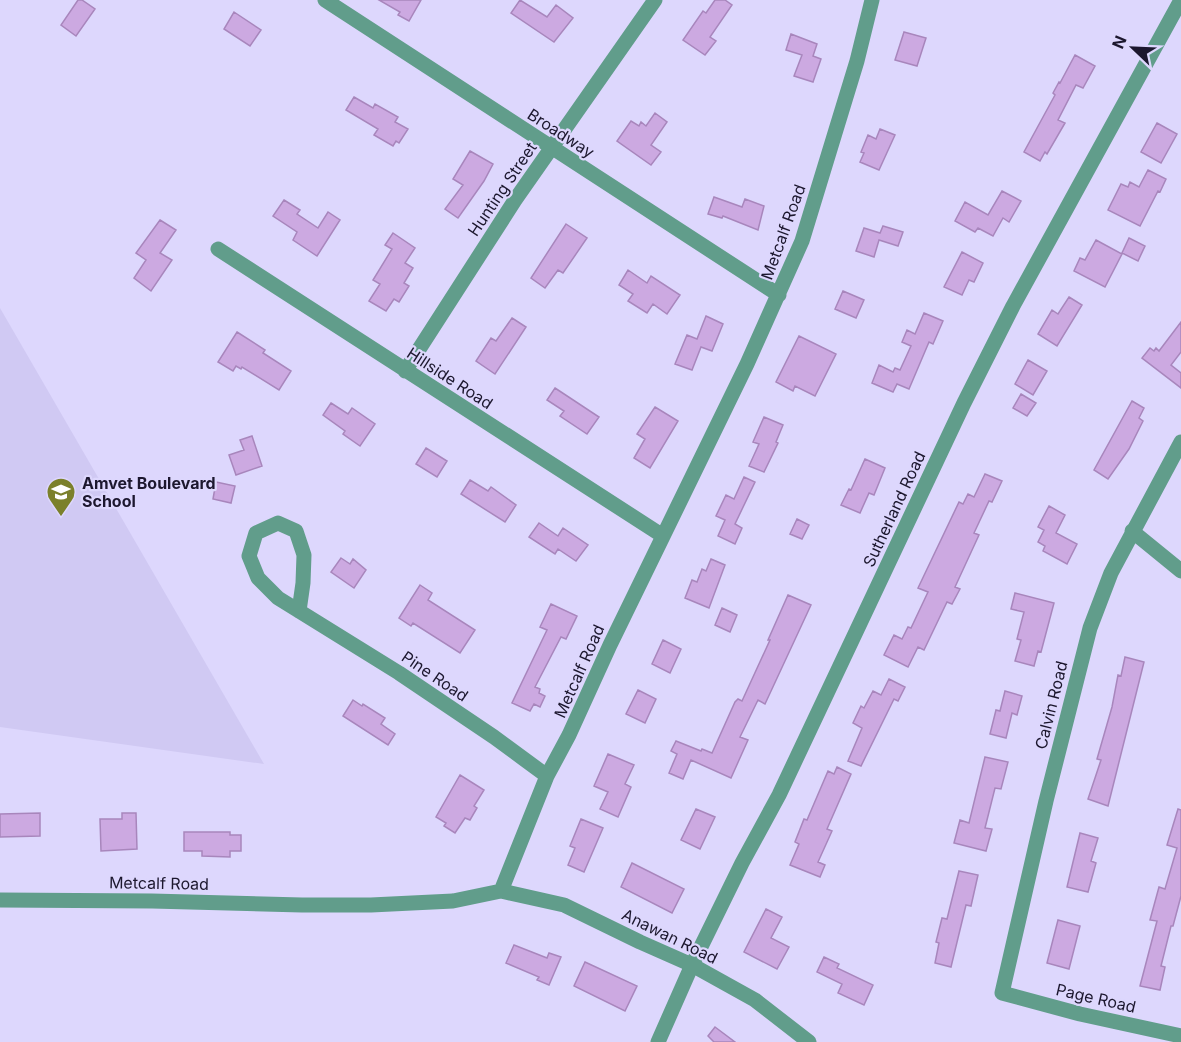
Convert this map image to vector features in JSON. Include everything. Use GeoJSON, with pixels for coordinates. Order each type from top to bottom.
{"type":"FeatureCollection","features":[{"type":"Feature","properties":{"kind":"street","name":"Hunting Street"},"geometry":{"type":"LineString","coordinates":[[405,371],[508,210],[655,0]]}},
{"type":"Feature","properties":{"kind":"street","name":"Metcalf Road"},"geometry":{"type":"LineString","coordinates":[[0,900],[371,905],[453,901],[501,891],[547,776],[569,735],[779,295],[802,241],[857,61],[872,0]]}},
{"type":"Feature","properties":{"kind":"street","name":"Sutherland Road"},"geometry":{"type":"LineString","coordinates":[[658,1042],[692,965],[742,862],[779,795],[1013,306],[1073,192],[1181,0]]}},
{"type":"Feature","properties":{"kind":"street","name":"Broadway"},"geometry":{"type":"LineString","coordinates":[[331,2],[779,295]]}},
{"type":"Feature","properties":{"kind":"street","name":"Hillside Road"},"geometry":{"type":"LineString","coordinates":[[218,249],[663,536]]}},
{"type":"Feature","properties":{"kind":"street","name":"Calvin Road"},"geometry":{"type":"LineString","coordinates":[[1002,993],[1048,790],[1090,628],[1111,573],[1181,442]]}},
{"type":"Feature","properties":{"kind":"street","name":"Pine Road"},"geometry":{"type":"LineString","coordinates":[[299,611],[304,555],[296,531],[278,523],[256,533],[249,556],[258,578],[278,598],[399,673],[495,737],[547,776]]}},
{"type":"Feature","properties":{"kind":"street"},"geometry":{"type":"LineString","coordinates":[[1132,531],[1181,571]]}},
{"type":"Feature","properties":{"kind":"street","name":"Anawan Road"},"geometry":{"type":"LineString","coordinates":[[501,891],[564,904],[692,965],[755,1000],[809,1042]]}},
{"type":"Feature","properties":{"kind":"street","name":"Page Road"},"geometry":{"type":"LineString","coordinates":[[1002,993],[1080,1014],[1181,1036]]}},
{"type":"Feature","properties":{"kind":"shaded area","name":"Amvet Boulevard School"},"geometry":{"type":"Polygon","coordinates":[[[0,308],[264,764],[0,727],[0,308]]]}},
{"type":"Feature","properties":{"kind":"building"},"geometry":{"type":"Polygon","coordinates":[[[78,0],[82,0],[95,9],[76,36],[61,25],[78,0]]]}},
{"type":"Feature","properties":{"kind":"building"},"geometry":{"type":"Polygon","coordinates":[[[379,0],[421,0],[409,21],[398,15],[400,12],[379,0]]]}},
{"type":"Feature","properties":{"kind":"building"},"geometry":{"type":"Polygon","coordinates":[[[520,0],[547,17],[556,5],[573,18],[554,42],[511,13],[520,0]]]}},
{"type":"Feature","properties":{"kind":"building"},"geometry":{"type":"Polygon","coordinates":[[[715,0],[725,0],[732,5],[710,37],[716,41],[705,55],[683,40],[703,11],[706,13],[715,0]]]}},
{"type":"Feature","properties":{"kind":"building"},"geometry":{"type":"Polygon","coordinates":[[[234,12],[261,30],[250,46],[224,29],[234,12]]]}},
{"type":"Feature","properties":{"kind":"building"},"geometry":{"type":"Polygon","coordinates":[[[904,32],[926,38],[917,66],[895,60],[904,32]]]}},
{"type":"Feature","properties":{"kind":"building"},"geometry":{"type":"Polygon","coordinates":[[[791,34],[817,44],[813,56],[821,59],[813,82],[794,76],[802,55],[786,50],[791,34]]]}},
{"type":"Feature","properties":{"kind":"building"},"geometry":{"type":"Polygon","coordinates":[[[1075,55],[1095,66],[1083,88],[1076,85],[1058,120],[1065,123],[1047,154],[1045,152],[1040,161],[1024,152],[1075,55]]]}},
{"type":"Feature","properties":{"kind":"building"},"geometry":{"type":"Polygon","coordinates":[[[354,97],[373,108],[375,104],[398,117],[395,122],[408,129],[399,143],[396,141],[393,146],[374,135],[378,129],[346,110],[354,97]]]}},
{"type":"Feature","properties":{"kind":"building"},"geometry":{"type":"Polygon","coordinates":[[[655,113],[667,122],[651,145],[661,152],[651,165],[617,141],[631,121],[639,126],[641,122],[646,126],[655,113]]]}},
{"type":"Feature","properties":{"kind":"building"},"geometry":{"type":"Polygon","coordinates":[[[1157,123],[1177,134],[1161,163],[1141,152],[1157,123]]]}},
{"type":"Feature","properties":{"kind":"building"},"geometry":{"type":"Polygon","coordinates":[[[880,129],[895,135],[879,170],[860,162],[864,153],[861,152],[868,135],[876,139],[880,129]]]}},
{"type":"Feature","properties":{"kind":"building"},"geometry":{"type":"Polygon","coordinates":[[[470,151],[493,164],[458,218],[445,209],[463,185],[453,179],[470,151]]]}},
{"type":"Feature","properties":{"kind":"building"},"geometry":{"type":"Polygon","coordinates":[[[1148,170],[1166,179],[1140,226],[1108,210],[1121,184],[1128,187],[1130,182],[1139,187],[1148,170]]]}},
{"type":"Feature","properties":{"kind":"building"},"geometry":{"type":"Polygon","coordinates":[[[1002,191],[1021,201],[1009,222],[1003,218],[993,236],[978,228],[975,232],[955,221],[965,202],[988,215],[1002,191]]]}},
{"type":"Feature","properties":{"kind":"building"},"geometry":{"type":"Polygon","coordinates":[[[714,197],[742,207],[745,199],[764,206],[758,230],[723,216],[722,218],[708,214],[714,197]]]}},
{"type":"Feature","properties":{"kind":"building"},"geometry":{"type":"Polygon","coordinates":[[[284,200],[300,210],[297,214],[318,228],[328,212],[340,220],[317,256],[293,240],[297,232],[273,216],[284,200]]]}},
{"type":"Feature","properties":{"kind":"building"},"geometry":{"type":"Polygon","coordinates":[[[160,220],[176,230],[160,253],[172,260],[151,291],[134,278],[146,260],[136,253],[160,220]]]}},
{"type":"Feature","properties":{"kind":"building"},"geometry":{"type":"Polygon","coordinates":[[[566,224],[587,238],[563,273],[558,270],[545,288],[531,278],[566,224]]]}},
{"type":"Feature","properties":{"kind":"building"},"geometry":{"type":"Polygon","coordinates":[[[883,226],[903,232],[898,246],[879,240],[874,257],[856,251],[864,228],[880,233],[883,226]]]}},
{"type":"Feature","properties":{"kind":"building"},"geometry":{"type":"Polygon","coordinates":[[[393,233],[415,248],[405,263],[413,268],[404,283],[409,286],[399,302],[394,299],[386,311],[369,301],[380,284],[373,280],[392,249],[385,245],[393,233]]]}},
{"type":"Feature","properties":{"kind":"building"},"geometry":{"type":"Polygon","coordinates":[[[1129,238],[1145,246],[1138,261],[1122,253],[1129,238]]]}},
{"type":"Feature","properties":{"kind":"building"},"geometry":{"type":"Polygon","coordinates":[[[1096,240],[1122,254],[1105,287],[1074,271],[1080,258],[1085,260],[1096,240]]]}},
{"type":"Feature","properties":{"kind":"building"},"geometry":{"type":"Polygon","coordinates":[[[962,252],[983,263],[974,282],[969,280],[962,295],[944,287],[962,252]]]}},
{"type":"Feature","properties":{"kind":"building"},"geometry":{"type":"Polygon","coordinates":[[[628,270],[647,283],[651,276],[680,295],[667,314],[653,304],[647,313],[628,301],[633,294],[619,285],[628,270]]]}},
{"type":"Feature","properties":{"kind":"building"},"geometry":{"type":"Polygon","coordinates":[[[843,291],[864,300],[856,318],[835,309],[843,291]]]}},
{"type":"Feature","properties":{"kind":"building"},"geometry":{"type":"Polygon","coordinates":[[[1069,297],[1082,305],[1057,346],[1038,334],[1052,310],[1058,314],[1069,297]]]}},
{"type":"Feature","properties":{"kind":"building"},"geometry":{"type":"Polygon","coordinates":[[[924,313],[943,321],[933,344],[929,342],[909,389],[897,384],[893,392],[872,383],[879,365],[893,372],[895,368],[900,370],[911,346],[902,342],[907,330],[915,334],[924,313]]]}},
{"type":"Feature","properties":{"kind":"building"},"geometry":{"type":"Polygon","coordinates":[[[706,316],[723,324],[712,351],[701,347],[692,370],[675,364],[687,335],[697,339],[706,316]]]}},
{"type":"Feature","properties":{"kind":"building"},"geometry":{"type":"Polygon","coordinates":[[[512,318],[526,327],[495,374],[476,361],[491,338],[496,341],[512,318]]]}},
{"type":"Feature","properties":{"kind":"building"},"geometry":{"type":"Polygon","coordinates":[[[1181,322],[1181,352],[1171,365],[1181,373],[1181,388],[1142,358],[1150,348],[1154,351],[1156,348],[1159,351],[1181,322]]]}},
{"type":"Feature","properties":{"kind":"building"},"geometry":{"type":"Polygon","coordinates":[[[237,332],[265,350],[263,353],[291,371],[279,390],[242,367],[241,369],[236,366],[233,371],[218,362],[237,332]]]}},
{"type":"Feature","properties":{"kind":"building"},"geometry":{"type":"Polygon","coordinates":[[[799,336],[836,354],[815,396],[795,386],[793,391],[776,382],[799,336]]]}},
{"type":"Feature","properties":{"kind":"building"},"geometry":{"type":"Polygon","coordinates":[[[1028,360],[1047,371],[1033,395],[1015,384],[1028,360]]]}},
{"type":"Feature","properties":{"kind":"building"},"geometry":{"type":"Polygon","coordinates":[[[555,388],[599,417],[587,434],[560,416],[564,411],[547,400],[555,388]]]}},
{"type":"Feature","properties":{"kind":"building"},"geometry":{"type":"Polygon","coordinates":[[[1021,394],[1036,403],[1027,416],[1013,408],[1021,394]]]}},
{"type":"Feature","properties":{"kind":"building"},"geometry":{"type":"Polygon","coordinates":[[[1132,401],[1144,408],[1139,418],[1143,421],[1129,449],[1108,479],[1094,470],[1132,401]]]}},
{"type":"Feature","properties":{"kind":"building"},"geometry":{"type":"Polygon","coordinates":[[[331,403],[348,414],[352,408],[375,424],[360,446],[343,434],[345,431],[323,415],[331,403]]]}},
{"type":"Feature","properties":{"kind":"building"},"geometry":{"type":"Polygon","coordinates":[[[655,407],[678,421],[650,468],[634,458],[645,439],[637,434],[655,407]]]}},
{"type":"Feature","properties":{"kind":"building"},"geometry":{"type":"Polygon","coordinates":[[[764,417],[783,425],[776,442],[778,443],[764,472],[749,466],[759,444],[753,442],[764,417]]]}},
{"type":"Feature","properties":{"kind":"building"},"geometry":{"type":"Polygon","coordinates":[[[252,436],[262,466],[236,475],[229,455],[244,450],[240,440],[252,436]]]}},
{"type":"Feature","properties":{"kind":"building"},"geometry":{"type":"Polygon","coordinates":[[[426,448],[447,461],[437,477],[416,464],[426,448]]]}},
{"type":"Feature","properties":{"kind":"building"},"geometry":{"type":"Polygon","coordinates":[[[865,459],[885,468],[874,495],[869,493],[860,513],[841,505],[849,489],[851,490],[865,459]]]}},
{"type":"Feature","properties":{"kind":"building"},"geometry":{"type":"Polygon","coordinates":[[[985,474],[1002,481],[992,502],[989,501],[974,533],[979,535],[955,587],[960,589],[952,604],[947,602],[924,650],[918,647],[908,667],[884,655],[894,635],[902,639],[908,627],[911,628],[928,592],[918,588],[959,502],[963,504],[968,494],[974,497],[985,474]]]}},
{"type":"Feature","properties":{"kind":"building"},"geometry":{"type":"Polygon","coordinates":[[[744,477],[755,482],[735,524],[742,528],[735,544],[718,536],[725,520],[716,516],[726,495],[734,499],[744,477]]]}},
{"type":"Feature","properties":{"kind":"building"},"geometry":{"type":"Polygon","coordinates":[[[470,480],[488,491],[491,487],[516,505],[505,522],[461,494],[470,480]]]}},
{"type":"Feature","properties":{"kind":"building"},"geometry":{"type":"Polygon","coordinates":[[[216,482],[235,486],[231,503],[213,499],[216,482]]]}},
{"type":"Feature","properties":{"kind":"building"},"geometry":{"type":"Polygon","coordinates":[[[1049,506],[1065,515],[1056,533],[1077,544],[1067,564],[1043,551],[1045,546],[1038,542],[1044,530],[1038,527],[1049,506]]]}},
{"type":"Feature","properties":{"kind":"building"},"geometry":{"type":"Polygon","coordinates":[[[797,519],[809,525],[802,539],[790,534],[797,519]]]}},
{"type":"Feature","properties":{"kind":"building"},"geometry":{"type":"Polygon","coordinates":[[[539,523],[558,536],[563,528],[588,545],[576,561],[558,549],[555,554],[529,537],[539,523]]]}},
{"type":"Feature","properties":{"kind":"building"},"geometry":{"type":"Polygon","coordinates":[[[341,558],[350,564],[353,559],[366,570],[354,588],[331,572],[341,558]]]}},
{"type":"Feature","properties":{"kind":"building"},"geometry":{"type":"Polygon","coordinates":[[[711,559],[725,565],[709,608],[685,598],[692,580],[697,582],[702,569],[706,571],[711,559]]]}},
{"type":"Feature","properties":{"kind":"building"},"geometry":{"type":"Polygon","coordinates":[[[420,585],[432,593],[428,600],[475,630],[460,653],[413,623],[411,626],[399,618],[420,585]]]}},
{"type":"Feature","properties":{"kind":"building"},"geometry":{"type":"Polygon","coordinates":[[[1015,593],[1054,603],[1041,652],[1038,651],[1034,666],[1015,661],[1021,640],[1017,639],[1024,612],[1011,609],[1015,593]]]}},
{"type":"Feature","properties":{"kind":"building"},"geometry":{"type":"Polygon","coordinates":[[[788,595],[811,605],[765,704],[758,700],[740,737],[748,740],[731,778],[691,760],[683,779],[669,773],[677,754],[671,751],[676,741],[712,753],[735,702],[738,699],[742,701],[788,595]]]}},
{"type":"Feature","properties":{"kind":"building"},"geometry":{"type":"Polygon","coordinates":[[[551,604],[577,616],[566,639],[561,637],[535,687],[540,689],[539,693],[545,696],[540,707],[534,704],[530,711],[512,703],[547,630],[540,627],[551,604]]]}},
{"type":"Feature","properties":{"kind":"building"},"geometry":{"type":"Polygon","coordinates":[[[722,608],[737,615],[730,632],[715,625],[722,608]]]}},
{"type":"Feature","properties":{"kind":"building"},"geometry":{"type":"Polygon","coordinates":[[[663,640],[681,649],[670,673],[652,664],[663,640]]]}},
{"type":"Feature","properties":{"kind":"building"},"geometry":{"type":"Polygon","coordinates":[[[1125,657],[1144,662],[1108,806],[1088,799],[1101,760],[1097,759],[1112,707],[1118,675],[1121,676],[1125,657]]]}},
{"type":"Feature","properties":{"kind":"building"},"geometry":{"type":"Polygon","coordinates":[[[889,679],[905,687],[898,701],[894,699],[861,766],[848,761],[862,728],[853,723],[861,706],[864,708],[873,691],[881,695],[889,679]]]}},
{"type":"Feature","properties":{"kind":"building"},"geometry":{"type":"Polygon","coordinates":[[[638,690],[656,699],[645,723],[626,714],[638,690]]]}},
{"type":"Feature","properties":{"kind":"building"},"geometry":{"type":"Polygon","coordinates":[[[1005,691],[1022,696],[1017,715],[1012,713],[1006,738],[990,734],[996,710],[1000,711],[1005,691]]]}},
{"type":"Feature","properties":{"kind":"building"},"geometry":{"type":"Polygon","coordinates":[[[353,700],[385,718],[381,724],[395,734],[388,745],[343,716],[353,700]]]}},
{"type":"Feature","properties":{"kind":"building"},"geometry":{"type":"Polygon","coordinates":[[[608,754],[634,765],[625,784],[631,787],[618,817],[600,809],[608,792],[594,786],[608,754]]]}},
{"type":"Feature","properties":{"kind":"building"},"geometry":{"type":"Polygon","coordinates":[[[985,757],[1008,762],[1001,789],[995,788],[985,828],[992,829],[986,851],[954,843],[960,820],[969,823],[985,757]]]}},
{"type":"Feature","properties":{"kind":"building"},"geometry":{"type":"Polygon","coordinates":[[[837,767],[851,774],[827,829],[832,831],[818,862],[825,865],[820,877],[790,865],[799,844],[795,842],[804,819],[807,820],[828,771],[834,774],[837,767]]]}},
{"type":"Feature","properties":{"kind":"building"},"geometry":{"type":"Polygon","coordinates":[[[460,775],[484,790],[474,806],[477,808],[470,820],[465,818],[455,833],[444,826],[446,823],[436,817],[460,775]]]}},
{"type":"Feature","properties":{"kind":"building"},"geometry":{"type":"Polygon","coordinates":[[[696,809],[715,817],[700,849],[681,840],[696,809]]]}},
{"type":"Feature","properties":{"kind":"building"},"geometry":{"type":"Polygon","coordinates":[[[1178,809],[1181,810],[1181,896],[1161,966],[1165,967],[1160,990],[1140,986],[1157,921],[1150,920],[1159,887],[1165,889],[1177,848],[1167,845],[1178,809]]]}},
{"type":"Feature","properties":{"kind":"building"},"geometry":{"type":"Polygon","coordinates":[[[40,813],[40,836],[0,837],[0,814],[40,813]]]}},
{"type":"Feature","properties":{"kind":"building"},"geometry":{"type":"Polygon","coordinates":[[[122,813],[136,813],[137,849],[101,851],[100,819],[122,819],[122,813]]]}},
{"type":"Feature","properties":{"kind":"building"},"geometry":{"type":"Polygon","coordinates":[[[581,819],[603,828],[584,872],[568,865],[575,848],[570,846],[581,819]]]}},
{"type":"Feature","properties":{"kind":"building"},"geometry":{"type":"Polygon","coordinates":[[[184,832],[230,832],[230,835],[241,835],[241,851],[230,851],[230,857],[202,856],[202,851],[184,851],[184,832]]]}},
{"type":"Feature","properties":{"kind":"building"},"geometry":{"type":"Polygon","coordinates":[[[1080,833],[1098,838],[1091,861],[1096,863],[1088,892],[1067,887],[1080,833]]]}},
{"type":"Feature","properties":{"kind":"building"},"geometry":{"type":"Polygon","coordinates":[[[632,863],[684,889],[672,913],[621,887],[632,863]]]}},
{"type":"Feature","properties":{"kind":"building"},"geometry":{"type":"Polygon","coordinates":[[[959,871],[978,875],[971,906],[966,905],[951,967],[935,963],[939,943],[936,942],[942,918],[947,919],[959,871]]]}},
{"type":"Feature","properties":{"kind":"building"},"geometry":{"type":"Polygon","coordinates":[[[766,909],[782,917],[771,938],[789,947],[777,969],[744,952],[766,909]]]}},
{"type":"Feature","properties":{"kind":"building"},"geometry":{"type":"Polygon","coordinates":[[[1058,920],[1080,926],[1069,969],[1047,963],[1058,920]]]}},
{"type":"Feature","properties":{"kind":"building"},"geometry":{"type":"Polygon","coordinates":[[[514,945],[547,958],[549,953],[561,957],[549,985],[537,980],[539,977],[506,963],[514,945]]]}},
{"type":"Feature","properties":{"kind":"building"},"geometry":{"type":"Polygon","coordinates":[[[824,957],[839,964],[837,968],[873,985],[864,1005],[838,993],[842,984],[817,972],[824,957]]]}},
{"type":"Feature","properties":{"kind":"building"},"geometry":{"type":"Polygon","coordinates":[[[585,962],[637,986],[625,1011],[574,986],[585,962]]]}},
{"type":"Feature","properties":{"kind":"building"},"geometry":{"type":"Polygon","coordinates":[[[715,1027],[735,1042],[714,1042],[708,1036],[715,1027]]]}},
{"type":"Feature","properties":{"kind":"place","name":"Amvet Boulevard School"},"geometry":{"type":"Point","coordinates":[61,518]}}]}
